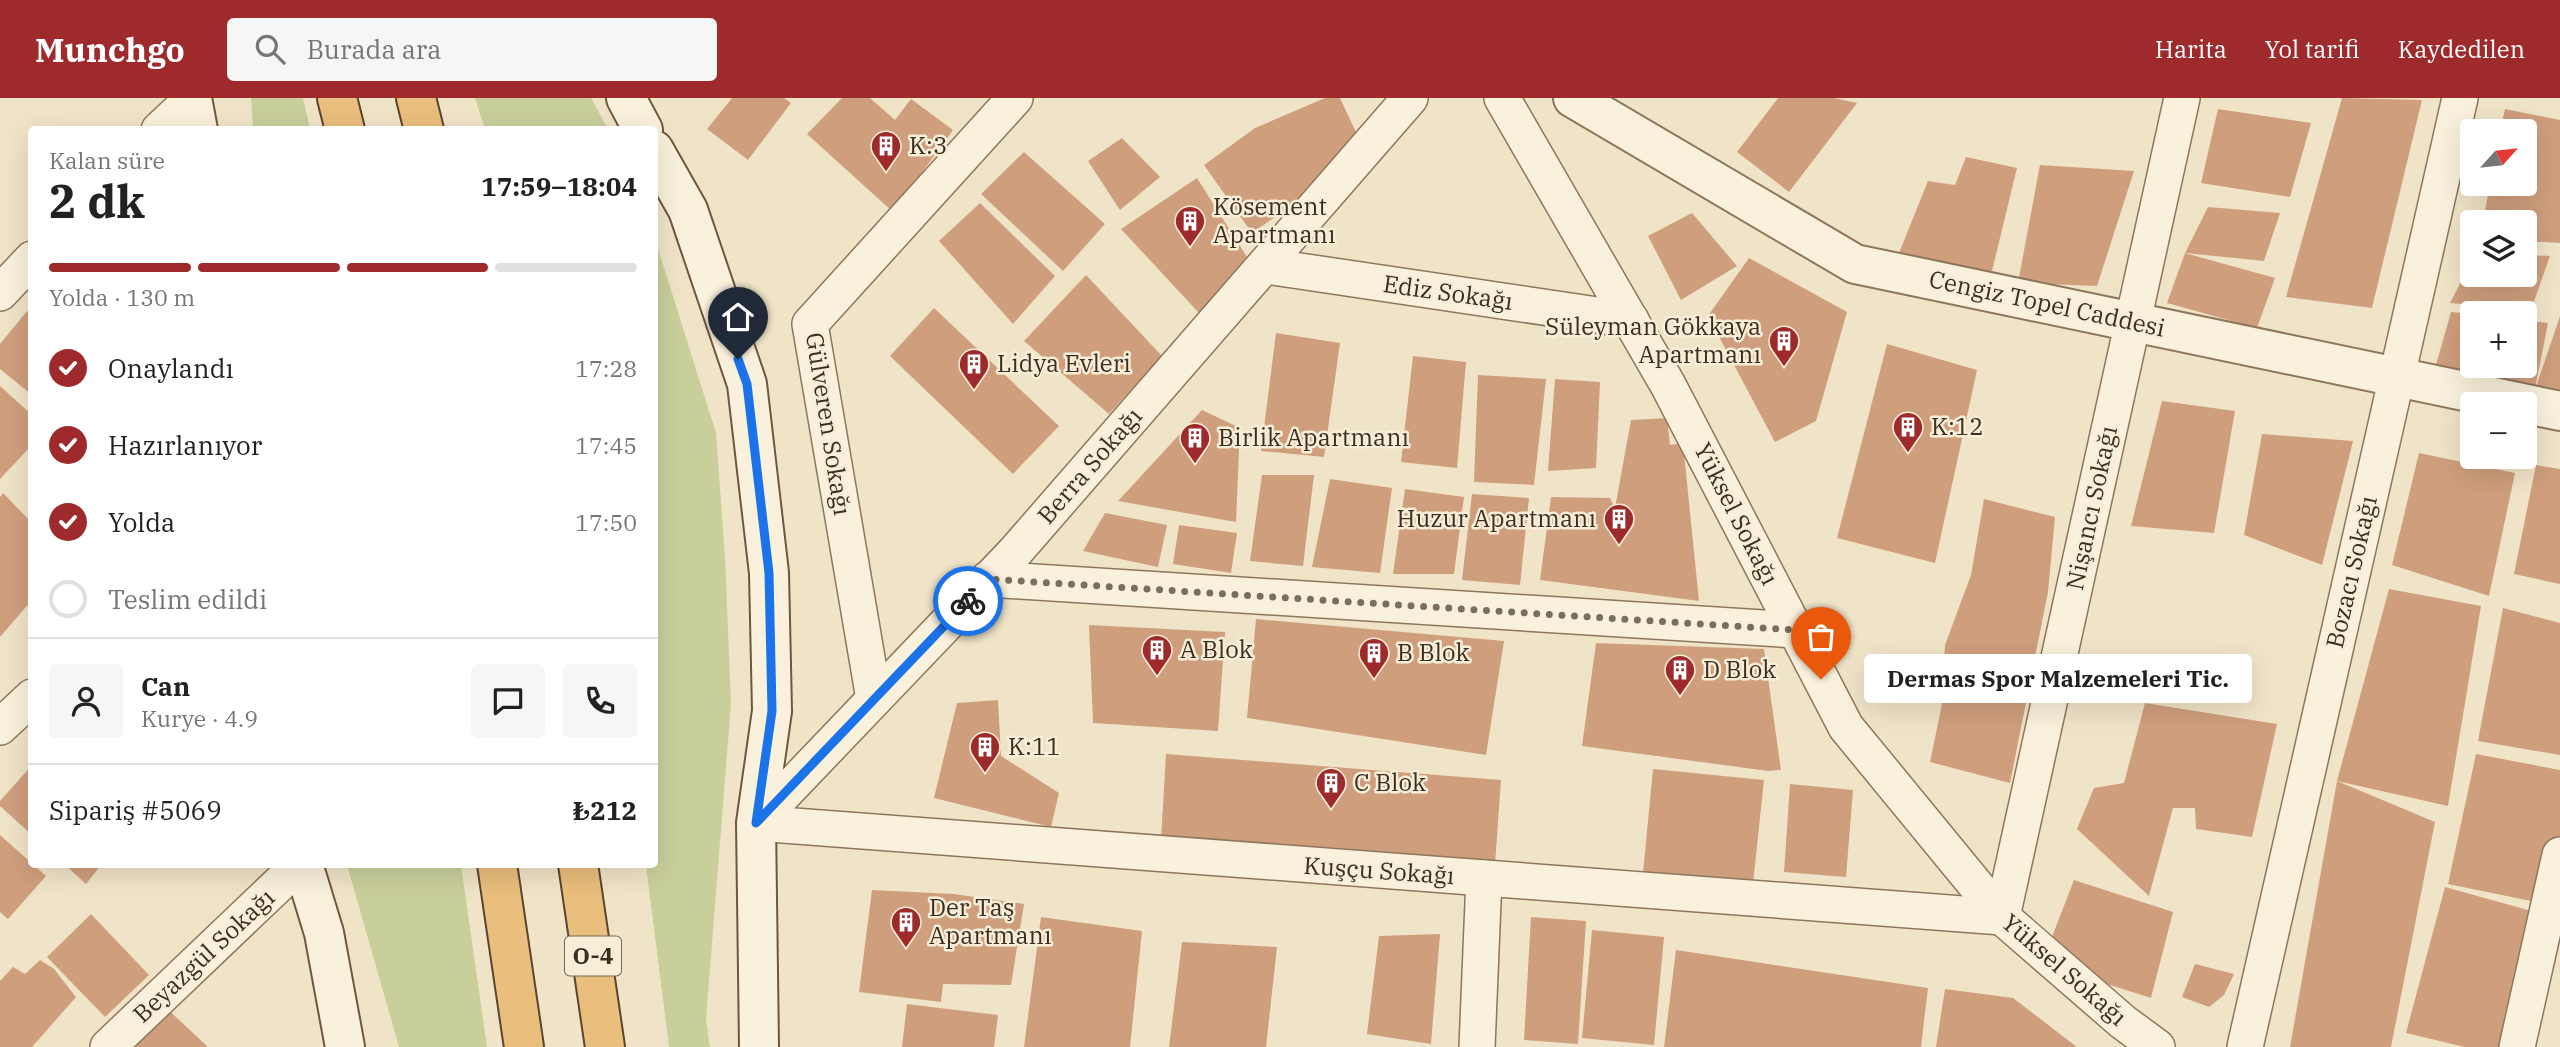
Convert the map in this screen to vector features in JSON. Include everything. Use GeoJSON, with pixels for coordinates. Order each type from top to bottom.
{"type":"FeatureCollection","features":[{"type":"Feature","properties":{"kind":"highway"},"geometry":{"type":"LineString","coordinates":[[337,98],[344,126]]}},
{"type":"Feature","properties":{"kind":"highway"},"geometry":{"type":"LineString","coordinates":[[416,98],[423,126]]}},
{"type":"Feature","properties":{"kind":"highway"},"geometry":{"type":"LineString","coordinates":[[498,868],[524,1047]]}},
{"type":"Feature","properties":{"kind":"highway","name":"O-4"},"geometry":{"type":"LineString","coordinates":[[579,868],[605,1047]]}},
{"type":"Feature","properties":{"kind":"main road"},"geometry":{"type":"LineString","coordinates":[[626,98],[641,126]]}},
{"type":"Feature","properties":{"kind":"main road","name":"Cengiz Topel Caddesi"},"geometry":{"type":"LineString","coordinates":[[1573,98],[1854,264],[2560,411]]}},
{"type":"Feature","properties":{"kind":"main road"},"geometry":{"type":"LineString","coordinates":[[658,157],[688,210],[747,384],[770,587],[772,711],[756,823],[759,1047]]}},
{"type":"Feature","properties":{"kind":"main road"},"geometry":{"type":"LineString","coordinates":[[303,868],[324,933],[345,1047]]}},
{"type":"Feature","properties":{"kind":"street","name":"Gülveren Sokağı"},"geometry":{"type":"LineString","coordinates":[[874,699],[810,324],[1015,98]]}},
{"type":"Feature","properties":{"kind":"street","name":"Berra Sokağı"},"geometry":{"type":"LineString","coordinates":[[756,823],[988,579],[1266,266],[1410,98]]}},
{"type":"Feature","properties":{"kind":"street","name":"Yüksel Sokağı"},"geometry":{"type":"LineString","coordinates":[[1502,98],[1668,385],[1846,727],[2002,917],[2123,1022],[2157,1047]]}},
{"type":"Feature","properties":{"kind":"street","name":"Nişancı Sokağı"},"geometry":{"type":"LineString","coordinates":[[2002,917],[2182,98]]}},
{"type":"Feature","properties":{"kind":"street","name":"Bozacı Sokağı"},"geometry":{"type":"LineString","coordinates":[[2245,1047],[2460,98]]}},
{"type":"Feature","properties":{"kind":"street"},"geometry":{"type":"LineString","coordinates":[[166,126],[194,109]]}},
{"type":"Feature","properties":{"kind":"street"},"geometry":{"type":"LineString","coordinates":[[0,293],[28,263]]}},
{"type":"Feature","properties":{"kind":"street","name":"Ediz Sokağı"},"geometry":{"type":"LineString","coordinates":[[1266,266],[1631,320]]}},
{"type":"Feature","properties":{"kind":"street"},"geometry":{"type":"LineString","coordinates":[[988,579],[1796,630]]}},
{"type":"Feature","properties":{"kind":"street"},"geometry":{"type":"LineString","coordinates":[[0,727],[28,701]]}},
{"type":"Feature","properties":{"kind":"street","name":"Kuşçu Sokağı"},"geometry":{"type":"LineString","coordinates":[[756,823],[2002,917]]}},
{"type":"Feature","properties":{"kind":"street"},"geometry":{"type":"LineString","coordinates":[[2517,1047],[2560,855]]}},
{"type":"Feature","properties":{"kind":"street","name":"Beyazgül Sokağı"},"geometry":{"type":"LineString","coordinates":[[108,1047],[298,868]]}},
{"type":"Feature","properties":{"kind":"street"},"geometry":{"type":"LineString","coordinates":[[1477,1047],[1484,878]]}},
{"type":"Feature","properties":{"kind":"green space"},"geometry":{"type":"Polygon","coordinates":[[[251,98],[303,98],[309,126],[253,126],[251,98]]]}},
{"type":"Feature","properties":{"kind":"green space"},"geometry":{"type":"Polygon","coordinates":[[[475,98],[591,98],[606,126],[484,126],[475,98]]]}},
{"type":"Feature","properties":{"kind":"green space"},"geometry":{"type":"Polygon","coordinates":[[[658,249],[716,433],[725,556],[731,704],[706,1019],[710,1047],[669,1047],[646,868],[658,868],[658,249]]]}},
{"type":"Feature","properties":{"kind":"green space"},"geometry":{"type":"Polygon","coordinates":[[[348,868],[461,868],[487,1047],[399,1047],[348,868]]]}},
{"type":"Feature","properties":{"kind":"building"},"geometry":{"type":"Polygon","coordinates":[[[732,98],[784,98],[791,103],[748,160],[707,129],[732,98]]]}},
{"type":"Feature","properties":{"kind":"building","name":"K:3"},"geometry":{"type":"Polygon","coordinates":[[[842,98],[870,98],[895,120],[911,99],[953,130],[893,212],[807,134],[842,98]]]}},
{"type":"Feature","properties":{"kind":"building"},"geometry":{"type":"Polygon","coordinates":[[[1325,98],[1340,98],[1362,145],[1295,203],[1252,233],[1204,165],[1255,128],[1325,98]]]}},
{"type":"Feature","properties":{"kind":"building"},"geometry":{"type":"Polygon","coordinates":[[[1778,98],[1834,98],[1857,103],[1789,192],[1737,152],[1778,98]]]}},
{"type":"Feature","properties":{"kind":"building"},"geometry":{"type":"Polygon","coordinates":[[[2342,98],[2422,100],[2372,308],[2286,297],[2342,98]]]}},
{"type":"Feature","properties":{"kind":"building"},"geometry":{"type":"Polygon","coordinates":[[[2218,109],[2311,123],[2290,197],[2201,183],[2218,109]]]}},
{"type":"Feature","properties":{"kind":"building"},"geometry":{"type":"Polygon","coordinates":[[[2505,109],[2560,120],[2560,243],[2537,242],[2537,210],[2485,210],[2488,196],[2538,196],[2538,119],[2503,119],[2505,109]]]}},
{"type":"Feature","properties":{"kind":"building"},"geometry":{"type":"Polygon","coordinates":[[[1122,138],[1160,177],[1120,210],[1088,161],[1122,138]]]}},
{"type":"Feature","properties":{"kind":"building"},"geometry":{"type":"Polygon","coordinates":[[[1024,152],[1105,224],[1063,271],[981,194],[1024,152]]]}},
{"type":"Feature","properties":{"kind":"building"},"geometry":{"type":"Polygon","coordinates":[[[1966,157],[2017,168],[1992,271],[1897,258],[1928,181],[1955,185],[1966,157]]]}},
{"type":"Feature","properties":{"kind":"building"},"geometry":{"type":"Polygon","coordinates":[[[2040,165],[2134,171],[2097,286],[2018,283],[2040,165]]]}},
{"type":"Feature","properties":{"kind":"building","name":"Kösement Apartmanı"},"geometry":{"type":"Polygon","coordinates":[[[1197,178],[1254,268],[1199,313],[1121,229],[1197,178]]]}},
{"type":"Feature","properties":{"kind":"building"},"geometry":{"type":"Polygon","coordinates":[[[980,203],[1055,276],[1013,324],[939,241],[980,203]]]}},
{"type":"Feature","properties":{"kind":"building"},"geometry":{"type":"Polygon","coordinates":[[[2208,207],[2280,213],[2264,261],[2185,253],[2208,207]]]}},
{"type":"Feature","properties":{"kind":"building"},"geometry":{"type":"Polygon","coordinates":[[[1692,213],[1737,266],[1681,300],[1648,236],[1692,213]]]}},
{"type":"Feature","properties":{"kind":"building"},"geometry":{"type":"Polygon","coordinates":[[[2185,253],[2275,278],[2257,328],[2167,303],[2185,253]]]}},
{"type":"Feature","properties":{"kind":"building"},"geometry":{"type":"Polygon","coordinates":[[[2537,255],[2550,256],[2534,301],[2450,303],[2460,283],[2460,287],[2537,287],[2537,255]]]}},
{"type":"Feature","properties":{"kind":"building","name":"Süleyman Gökkaya Apartmanı"},"geometry":{"type":"Polygon","coordinates":[[[1749,258],[1847,312],[1816,421],[1775,442],[1708,316],[1749,258]]]}},
{"type":"Feature","properties":{"kind":"building"},"geometry":{"type":"Polygon","coordinates":[[[1086,275],[1162,356],[1109,414],[1024,341],[1086,275]]]}},
{"type":"Feature","properties":{"kind":"building","name":"Lidya Evleri"},"geometry":{"type":"Polygon","coordinates":[[[934,308],[1059,426],[1013,474],[890,356],[934,308]]]}},
{"type":"Feature","properties":{"kind":"building"},"geometry":{"type":"Polygon","coordinates":[[[28,312],[28,392],[0,369],[0,344],[28,312]]]}},
{"type":"Feature","properties":{"kind":"building"},"geometry":{"type":"Polygon","coordinates":[[[2451,312],[2460,313],[2460,377],[2434,372],[2451,312]]]}},
{"type":"Feature","properties":{"kind":"building"},"geometry":{"type":"Polygon","coordinates":[[[2560,316],[2560,397],[2534,392],[2560,316]]]}},
{"type":"Feature","properties":{"kind":"building"},"geometry":{"type":"Polygon","coordinates":[[[2537,322],[2548,323],[2537,378],[2537,322]]]}},
{"type":"Feature","properties":{"kind":"building"},"geometry":{"type":"Polygon","coordinates":[[[1276,333],[1340,343],[1324,457],[1261,451],[1276,333]]]}},
{"type":"Feature","properties":{"kind":"building","name":"K:12"},"geometry":{"type":"Polygon","coordinates":[[[1887,344],[1977,370],[1935,563],[1837,538],[1887,344]]]}},
{"type":"Feature","properties":{"kind":"building"},"geometry":{"type":"Polygon","coordinates":[[[1413,356],[1466,362],[1457,468],[1401,462],[1413,356]]]}},
{"type":"Feature","properties":{"kind":"building"},"geometry":{"type":"Polygon","coordinates":[[[1478,375],[1546,379],[1534,485],[1474,482],[1478,375]]]}},
{"type":"Feature","properties":{"kind":"building"},"geometry":{"type":"Polygon","coordinates":[[[2463,378],[2537,378],[2534,392],[2463,378]]]}},
{"type":"Feature","properties":{"kind":"building"},"geometry":{"type":"Polygon","coordinates":[[[1555,379],[1600,382],[1596,468],[1548,471],[1555,379]]]}},
{"type":"Feature","properties":{"kind":"building"},"geometry":{"type":"Polygon","coordinates":[[[0,386],[28,411],[28,449],[0,479],[0,386]]]}},
{"type":"Feature","properties":{"kind":"building"},"geometry":{"type":"Polygon","coordinates":[[[2162,401],[2235,411],[2214,533],[2131,526],[2162,401]]]}},
{"type":"Feature","properties":{"kind":"building","name":"Birlik Apartmanı"},"geometry":{"type":"Polygon","coordinates":[[[1202,410],[1240,428],[1236,522],[1118,501],[1202,410]]]}},
{"type":"Feature","properties":{"kind":"building","name":"Huzur Apartmanı"},"geometry":{"type":"Polygon","coordinates":[[[1667,418],[1670,445],[1683,443],[1699,601],[1540,580],[1551,497],[1610,498],[1615,508],[1631,420],[1667,418]]]}},
{"type":"Feature","properties":{"kind":"building"},"geometry":{"type":"Polygon","coordinates":[[[2262,434],[2353,441],[2322,565],[2244,535],[2262,434]]]}},
{"type":"Feature","properties":{"kind":"building"},"geometry":{"type":"Polygon","coordinates":[[[2419,453],[2460,462],[2460,469],[2496,469],[2515,473],[2489,596],[2392,565],[2419,453]]]}},
{"type":"Feature","properties":{"kind":"building"},"geometry":{"type":"Polygon","coordinates":[[[2537,465],[2560,469],[2560,584],[2514,574],[2535,469],[2537,465]]]}},
{"type":"Feature","properties":{"kind":"building"},"geometry":{"type":"Polygon","coordinates":[[[1262,475],[1314,475],[1303,566],[1250,561],[1262,475]]]}},
{"type":"Feature","properties":{"kind":"building"},"geometry":{"type":"Polygon","coordinates":[[[1330,479],[1392,488],[1380,573],[1312,567],[1330,479]]]}},
{"type":"Feature","properties":{"kind":"building"},"geometry":{"type":"Polygon","coordinates":[[[1405,489],[1464,497],[1454,574],[1393,574],[1405,489]]]}},
{"type":"Feature","properties":{"kind":"building"},"geometry":{"type":"Polygon","coordinates":[[[3,493],[28,519],[28,605],[0,637],[0,497],[3,493]]]}},
{"type":"Feature","properties":{"kind":"building"},"geometry":{"type":"Polygon","coordinates":[[[1472,494],[1529,498],[1520,585],[1462,580],[1472,494]]]}},
{"type":"Feature","properties":{"kind":"building"},"geometry":{"type":"Polygon","coordinates":[[[1984,499],[2055,517],[2048,592],[2010,783],[1930,762],[1942,704],[1945,645],[1971,575],[1984,499]]]}},
{"type":"Feature","properties":{"kind":"building"},"geometry":{"type":"Polygon","coordinates":[[[1105,513],[1167,525],[1158,567],[1083,551],[1105,513]]]}},
{"type":"Feature","properties":{"kind":"building"},"geometry":{"type":"Polygon","coordinates":[[[1179,525],[1237,533],[1231,573],[1173,564],[1179,525]]]}},
{"type":"Feature","properties":{"kind":"building"},"geometry":{"type":"Polygon","coordinates":[[[2389,589],[2481,606],[2448,806],[2337,781],[2389,589]]]}},
{"type":"Feature","properties":{"kind":"building"},"geometry":{"type":"Polygon","coordinates":[[[2503,608],[2560,623],[2560,755],[2478,741],[2503,608]]]}},
{"type":"Feature","properties":{"kind":"building","name":"B Blok"},"geometry":{"type":"Polygon","coordinates":[[[1256,619],[1504,641],[1486,755],[1247,718],[1256,619]]]}},
{"type":"Feature","properties":{"kind":"building","name":"A Blok"},"geometry":{"type":"Polygon","coordinates":[[[1089,625],[1225,632],[1218,731],[1093,723],[1089,625]]]}},
{"type":"Feature","properties":{"kind":"building","name":"D Blok"},"geometry":{"type":"Polygon","coordinates":[[[1596,643],[1764,649],[1781,770],[1768,771],[1582,746],[1596,643]]]}},
{"type":"Feature","properties":{"kind":"building","name":"K:11"},"geometry":{"type":"Polygon","coordinates":[[[998,700],[1001,756],[1059,793],[1051,827],[934,798],[957,703],[998,700]]]}},
{"type":"Feature","properties":{"kind":"building"},"geometry":{"type":"Polygon","coordinates":[[[2145,703],[2277,724],[2252,837],[2196,829],[2195,808],[2173,808],[2149,896],[2077,829],[2094,788],[2124,783],[2145,703]]]}},
{"type":"Feature","properties":{"kind":"building","name":"C Blok"},"geometry":{"type":"Polygon","coordinates":[[[1166,754],[1501,780],[1495,865],[1161,840],[1166,754]]]}},
{"type":"Feature","properties":{"kind":"building"},"geometry":{"type":"Polygon","coordinates":[[[2476,754],[2560,770],[2560,844],[2546,904],[2448,884],[2476,754]]]}},
{"type":"Feature","properties":{"kind":"building"},"geometry":{"type":"Polygon","coordinates":[[[1653,769],[1764,780],[1753,884],[1643,873],[1653,769]]]}},
{"type":"Feature","properties":{"kind":"building"},"geometry":{"type":"Polygon","coordinates":[[[28,770],[28,831],[0,806],[0,801],[28,770]]]}},
{"type":"Feature","properties":{"kind":"building"},"geometry":{"type":"Polygon","coordinates":[[[2337,781],[2435,822],[2391,1047],[2290,1047],[2337,781]]]}},
{"type":"Feature","properties":{"kind":"building"},"geometry":{"type":"Polygon","coordinates":[[[1790,784],[1853,790],[1846,877],[1784,872],[1790,784]]]}},
{"type":"Feature","properties":{"kind":"building"},"geometry":{"type":"Polygon","coordinates":[[[0,835],[28,860],[28,868],[37,868],[46,876],[8,919],[0,912],[0,835]]]}},
{"type":"Feature","properties":{"kind":"building"},"geometry":{"type":"Polygon","coordinates":[[[68,868],[99,868],[86,884],[68,868]]]}},
{"type":"Feature","properties":{"kind":"building"},"geometry":{"type":"Polygon","coordinates":[[[2074,880],[2173,912],[2151,998],[2107,984],[2050,942],[2074,880]]]}},
{"type":"Feature","properties":{"kind":"building"},"geometry":{"type":"Polygon","coordinates":[[[2445,887],[2542,914],[2501,1047],[2465,1047],[2406,1033],[2445,887]]]}},
{"type":"Feature","properties":{"kind":"building"},"geometry":{"type":"Polygon","coordinates":[[[872,890],[954,894],[1024,904],[1011,985],[943,984],[941,1002],[859,992],[872,890]]]}},
{"type":"Feature","properties":{"kind":"building"},"geometry":{"type":"Polygon","coordinates":[[[91,914],[149,975],[105,1017],[47,957],[91,914]]]}},
{"type":"Feature","properties":{"kind":"building"},"geometry":{"type":"Polygon","coordinates":[[[1041,917],[1142,931],[1130,1047],[1024,1047],[1041,917]]]}},
{"type":"Feature","properties":{"kind":"building"},"geometry":{"type":"Polygon","coordinates":[[[1531,917],[1586,921],[1578,1044],[1524,1040],[1531,917]]]}},
{"type":"Feature","properties":{"kind":"building"},"geometry":{"type":"Polygon","coordinates":[[[1592,930],[1664,937],[1654,1045],[1582,1038],[1592,930]]]}},
{"type":"Feature","properties":{"kind":"building"},"geometry":{"type":"Polygon","coordinates":[[[1440,934],[1431,1044],[1367,1034],[1379,936],[1440,934]]]}},
{"type":"Feature","properties":{"kind":"building"},"geometry":{"type":"Polygon","coordinates":[[[1182,942],[1277,947],[1266,1047],[1169,1047],[1182,942]]]}},
{"type":"Feature","properties":{"kind":"building"},"geometry":{"type":"Polygon","coordinates":[[[1676,950],[1928,988],[1921,1047],[1664,1047],[1676,950]]]}},
{"type":"Feature","properties":{"kind":"building"},"geometry":{"type":"Polygon","coordinates":[[[40,960],[54,969],[76,997],[32,1047],[0,1047],[0,981],[13,967],[25,974],[40,960]]]}},
{"type":"Feature","properties":{"kind":"building"},"geometry":{"type":"Polygon","coordinates":[[[2195,964],[2234,974],[2224,995],[2209,1007],[2182,997],[2195,964]]]}},
{"type":"Feature","properties":{"kind":"building"},"geometry":{"type":"Polygon","coordinates":[[[1945,989],[2013,998],[2077,1047],[1936,1047],[1945,989]]]}},
{"type":"Feature","properties":{"kind":"building"},"geometry":{"type":"Polygon","coordinates":[[[907,1004],[998,1015],[994,1047],[902,1047],[907,1004]]]}},
{"type":"Feature","properties":{"kind":"building"},"geometry":{"type":"Polygon","coordinates":[[[163,1005],[208,1047],[125,1047],[163,1005]]]}},
{"type":"Feature","properties":{"kind":"way so far"},"geometry":{"type":"LineString","coordinates":[[968,601],[988,579],[1796,630],[1821,679]]}},
{"type":"Feature","properties":{"kind":"place","name":"K:3"},"geometry":{"type":"Point","coordinates":[886,173]}},
{"type":"Feature","properties":{"kind":"place","name":"Kösement Apartmanı"},"geometry":{"type":"Point","coordinates":[1190,248]}},
{"type":"Feature","properties":{"kind":"place","name":"Süleyman Gökkaya Apartmanı"},"geometry":{"type":"Point","coordinates":[1784,368]}},
{"type":"Feature","properties":{"kind":"place","name":"Lidya Evleri"},"geometry":{"type":"Point","coordinates":[974,391]}},
{"type":"Feature","properties":{"kind":"place","name":"K:12"},"geometry":{"type":"Point","coordinates":[1908,454]}},
{"type":"Feature","properties":{"kind":"place","name":"Birlik Apartmanı"},"geometry":{"type":"Point","coordinates":[1195,465]}},
{"type":"Feature","properties":{"kind":"place","name":"Huzur Apartmanı"},"geometry":{"type":"Point","coordinates":[1619,546]}},
{"type":"Feature","properties":{"kind":"place","name":"A Blok"},"geometry":{"type":"Point","coordinates":[1157,677]}},
{"type":"Feature","properties":{"kind":"place","name":"Dermas Spor Malzemeleri Tic."},"geometry":{"type":"Point","coordinates":[1821,679]}},
{"type":"Feature","properties":{"kind":"place","name":"B Blok"},"geometry":{"type":"Point","coordinates":[1374,680]}},
{"type":"Feature","properties":{"kind":"place","name":"D Blok"},"geometry":{"type":"Point","coordinates":[1680,697]}},
{"type":"Feature","properties":{"kind":"place","name":"K:11"},"geometry":{"type":"Point","coordinates":[985,774]}},
{"type":"Feature","properties":{"kind":"place","name":"C Blok"},"geometry":{"type":"Point","coordinates":[1331,810]}},
{"type":"Feature","properties":{"kind":"place","name":"Der Taş Apartmanı"},"geometry":{"type":"Point","coordinates":[906,949]}},
{"type":"Feature","properties":{"kind":"route"},"geometry":{"type":"LineString","coordinates":[[738,359],[747,384],[769,573],[772,711],[756,823],[968,601]]}}]}
